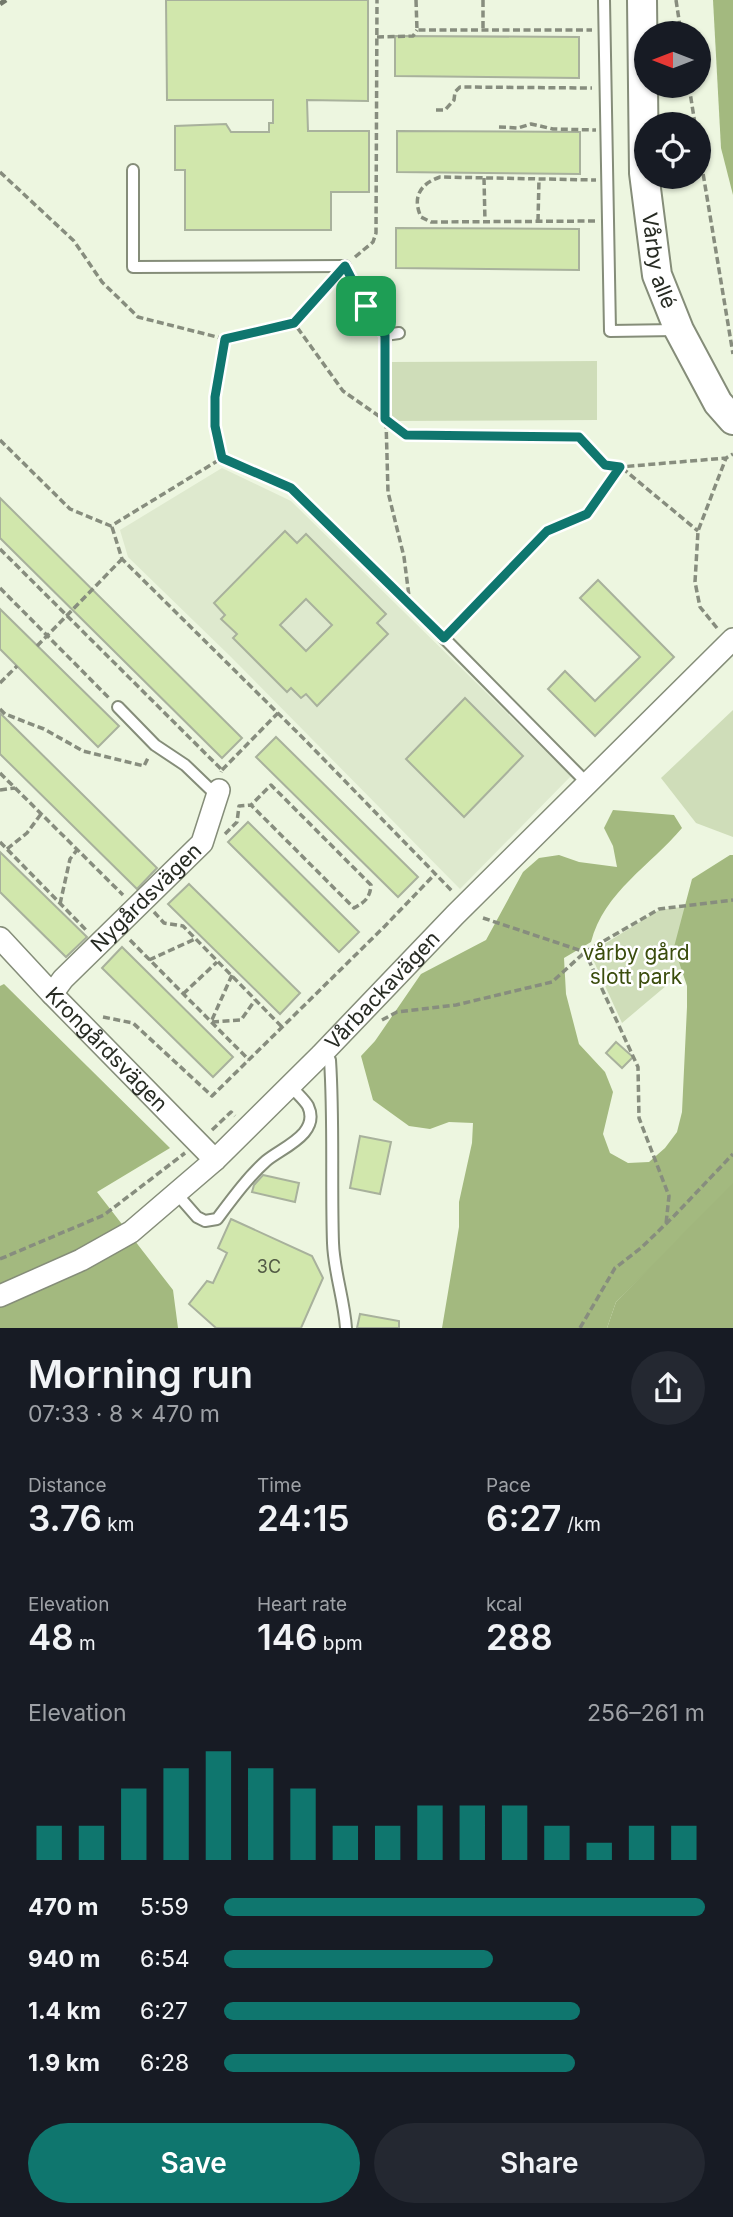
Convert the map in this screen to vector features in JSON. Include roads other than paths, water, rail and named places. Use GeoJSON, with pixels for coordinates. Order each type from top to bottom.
{"type":"FeatureCollection","features":[{"type":"Feature","properties":{"kind":"street","name":"Vårby allé"},"geometry":{"type":"LineString","coordinates":[[642,0],[644,173],[657,275],[679,330],[718,403],[733,420]]}},
{"type":"Feature","properties":{"kind":"street","name":"Vårbackavägen"},"geometry":{"type":"LineString","coordinates":[[0,1296],[81,1260],[131,1232],[215,1160],[587,783],[725,634]]}},
{"type":"Feature","properties":{"kind":"street","name":"Nygårdsvägen"},"geometry":{"type":"LineString","coordinates":[[52,994],[202,843],[221,780]]}},
{"type":"Feature","properties":{"kind":"street","name":"Krongårdsvägen"},"geometry":{"type":"LineString","coordinates":[[0,938],[215,1160]]}},
{"type":"Feature","properties":{"kind":"lane"},"geometry":{"type":"LineString","coordinates":[[604,0],[610,331],[679,330]]}},
{"type":"Feature","properties":{"kind":"lane"},"geometry":{"type":"LineString","coordinates":[[133,170],[133,267],[345,266]]}},
{"type":"Feature","properties":{"kind":"lane"},"geometry":{"type":"LineString","coordinates":[[385,335],[399,333]]}},
{"type":"Feature","properties":{"kind":"lane"},"geometry":{"type":"LineString","coordinates":[[444,638],[587,783]]}},
{"type":"Feature","properties":{"kind":"lane"},"geometry":{"type":"LineString","coordinates":[[118,707],[155,745],[185,765],[210,789],[221,780]]}},
{"type":"Feature","properties":{"kind":"lane"},"geometry":{"type":"LineString","coordinates":[[321,1055],[330,1060],[333,1247],[345,1308],[346,1328]]}},
{"type":"Feature","properties":{"kind":"lane"},"geometry":{"type":"LineString","coordinates":[[176,1193],[197,1216],[205,1221],[217,1219],[267,1160],[297,1142],[303,1135],[309,1120],[309,1107],[290,1085]]}},
{"type":"Feature","properties":{"kind":"railway"},"geometry":{"type":"LineString","coordinates":[[0,4],[6,0]]}},
{"type":"Feature","properties":{"kind":"park label","name":"vårby gård slott park"},"geometry":{"type":"Point","coordinates":[636,965]}}]}
